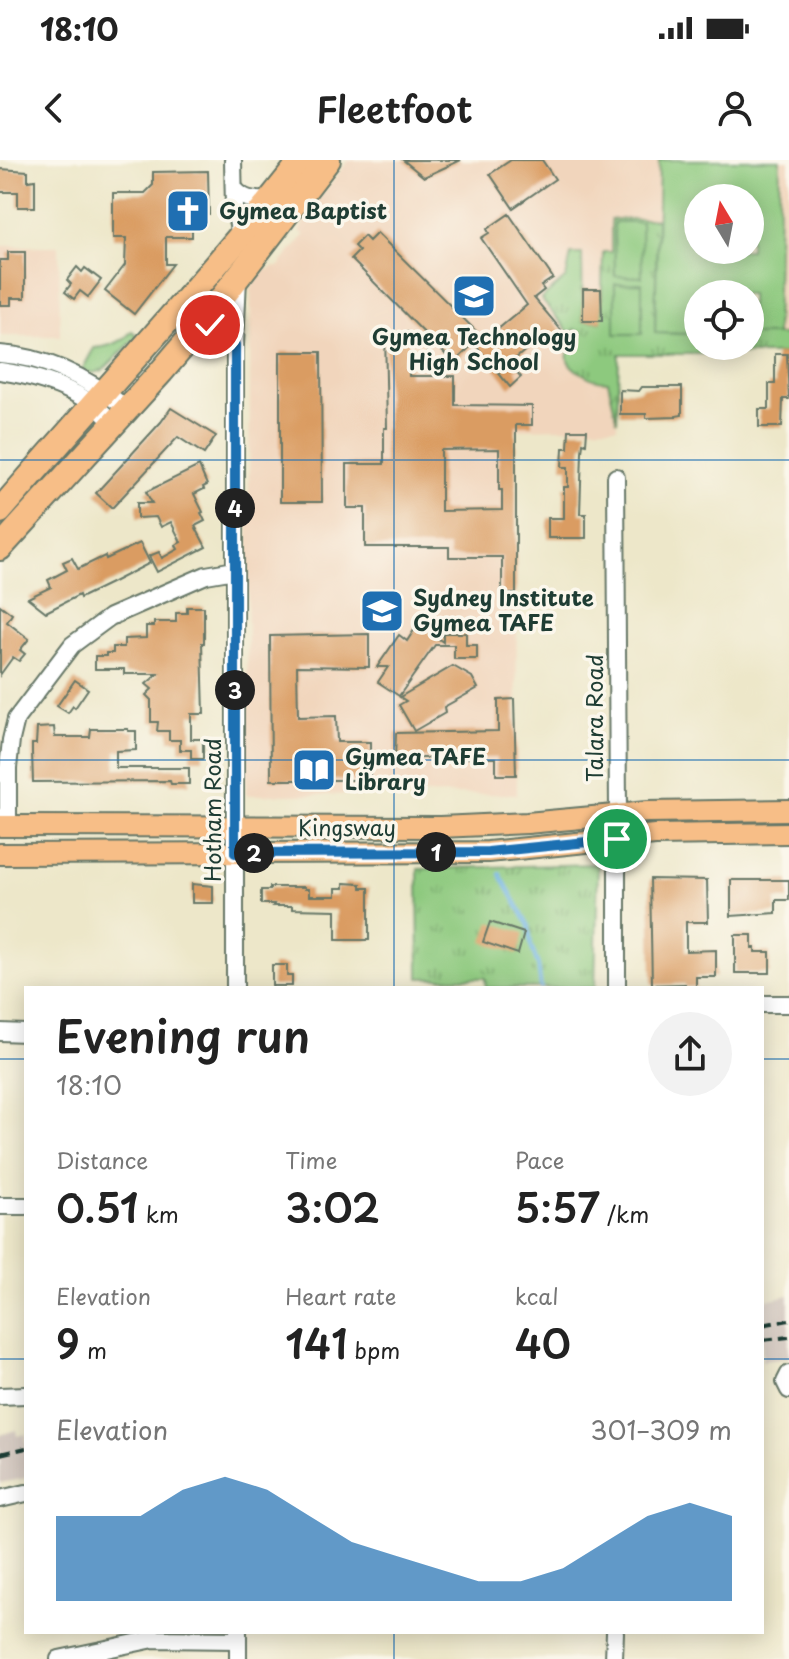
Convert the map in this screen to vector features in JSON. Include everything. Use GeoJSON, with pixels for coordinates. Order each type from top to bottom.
{"type":"FeatureCollection","features":[{"type":"Feature","properties":{"kind":"highway"},"geometry":{"type":"LineString","coordinates":[[0,511],[217,266],[302,160]]}},
{"type":"Feature","properties":{"kind":"highway"},"geometry":{"type":"LineString","coordinates":[[0,548],[201,325],[328,160]]}},
{"type":"Feature","properties":{"kind":"main road","name":"Kingsway"},"geometry":{"type":"LineString","coordinates":[[4,826],[487,826],[618,814],[789,810]]}},
{"type":"Feature","properties":{"kind":"main road","name":"Kingsway"},"geometry":{"type":"LineString","coordinates":[[0,854],[488,852],[703,833],[789,833]]}},
{"type":"Feature","properties":{"kind":"street"},"geometry":{"type":"LineString","coordinates":[[233,160],[234,208],[239,237]]}},
{"type":"Feature","properties":{"kind":"street"},"geometry":{"type":"LineString","coordinates":[[234,188],[248,200],[270,201]]}},
{"type":"Feature","properties":{"kind":"street","name":"Hotham Road"},"geometry":{"type":"LineString","coordinates":[[235,986],[235,345],[238,277]]}},
{"type":"Feature","properties":{"kind":"street"},"geometry":{"type":"LineString","coordinates":[[201,325],[220,328],[235,345]]}},
{"type":"Feature","properties":{"kind":"street"},"geometry":{"type":"LineString","coordinates":[[0,354],[12,354],[47,364],[88,380],[99,398],[120,416]]}},
{"type":"Feature","properties":{"kind":"street"},"geometry":{"type":"LineString","coordinates":[[0,371],[27,376],[80,396],[99,398]]}},
{"type":"Feature","properties":{"kind":"street","name":"Talara Road"},"geometry":{"type":"LineString","coordinates":[[616,477],[618,814]]}},
{"type":"Feature","properties":{"kind":"street"},"geometry":{"type":"LineString","coordinates":[[4,826],[11,740],[16,719],[72,645],[110,617],[206,575],[235,570]]}},
{"type":"Feature","properties":{"kind":"street"},"geometry":{"type":"LineString","coordinates":[[617,839],[617,986]]}},
{"type":"Feature","properties":{"kind":"street"},"geometry":{"type":"LineString","coordinates":[[764,1004],[789,1004]]}},
{"type":"Feature","properties":{"kind":"street"},"geometry":{"type":"LineString","coordinates":[[0,1032],[24,1033]]}},
{"type":"Feature","properties":{"kind":"street"},"geometry":{"type":"LineString","coordinates":[[0,1206],[24,1206]]}},
{"type":"Feature","properties":{"kind":"street"},"geometry":{"type":"LineString","coordinates":[[789,1374],[785,1382],[789,1390]]}},
{"type":"Feature","properties":{"kind":"street"},"geometry":{"type":"LineString","coordinates":[[0,1396],[24,1395]]}},
{"type":"Feature","properties":{"kind":"street"},"geometry":{"type":"LineString","coordinates":[[0,1499],[24,1493]]}},
{"type":"Feature","properties":{"kind":"street"},"geometry":{"type":"LineString","coordinates":[[614,1659],[615,1634]]}},
{"type":"Feature","properties":{"kind":"street"},"geometry":{"type":"LineString","coordinates":[[59,1659],[154,1639],[238,1636],[238,1659]]}},
{"type":"Feature","properties":{"kind":"shaded area"},"geometry":{"type":"Polygon","coordinates":[[[349,160],[789,160],[789,354],[764,354],[764,280],[684,280],[684,354],[619,354],[617,427],[516,429],[517,794],[246,795],[251,291],[261,273],[267,268],[277,268],[305,235],[300,231],[307,214],[349,160]]]}},
{"type":"Feature","properties":{"kind":"shaded area"},"geometry":{"type":"Polygon","coordinates":[[[0,246],[59,246],[60,336],[0,336],[0,246]]]}},
{"type":"Feature","properties":{"kind":"shaded area"},"geometry":{"type":"Polygon","coordinates":[[[789,1295],[789,1358],[764,1361],[764,1301],[789,1295]]]}},
{"type":"Feature","properties":{"kind":"shaded area"},"geometry":{"type":"Polygon","coordinates":[[[16,1430],[17,1436],[24,1434],[24,1478],[0,1483],[0,1435],[16,1430]]]}},
{"type":"Feature","properties":{"kind":"green space"},"geometry":{"type":"Polygon","coordinates":[[[659,160],[780,160],[776,335],[764,335],[764,280],[684,280],[684,334],[655,333],[659,160]]]}},
{"type":"Feature","properties":{"kind":"green space"},"geometry":{"type":"Polygon","coordinates":[[[611,219],[657,219],[655,333],[684,334],[684,354],[619,354],[617,421],[608,381],[586,376],[568,360],[569,351],[579,333],[575,329],[570,333],[541,299],[566,278],[571,254],[582,254],[583,321],[601,321],[603,252],[611,252],[611,219]]]}},
{"type":"Feature","properties":{"kind":"green space"},"geometry":{"type":"Polygon","coordinates":[[[614,222],[641,222],[642,277],[615,276],[614,222]]]}},
{"type":"Feature","properties":{"kind":"green space"},"geometry":{"type":"Polygon","coordinates":[[[642,283],[642,334],[615,334],[615,284],[642,283]]]}},
{"type":"Feature","properties":{"kind":"green space"},"geometry":{"type":"Polygon","coordinates":[[[132,331],[138,336],[102,371],[92,373],[82,370],[94,348],[115,343],[132,331]]]}},
{"type":"Feature","properties":{"kind":"green space"},"geometry":{"type":"Polygon","coordinates":[[[764,335],[789,335],[789,354],[764,354],[764,335]]]}},
{"type":"Feature","properties":{"kind":"green space"},"geometry":{"type":"Polygon","coordinates":[[[598,864],[595,986],[486,986],[485,978],[419,978],[418,869],[598,864]]]}},
{"type":"Feature","properties":{"kind":"building"},"geometry":{"type":"Polygon","coordinates":[[[403,160],[461,160],[424,177],[403,160]]]}},
{"type":"Feature","properties":{"kind":"building"},"geometry":{"type":"Polygon","coordinates":[[[511,160],[542,160],[555,179],[513,208],[490,174],[511,160]]]}},
{"type":"Feature","properties":{"kind":"building"},"geometry":{"type":"Polygon","coordinates":[[[0,169],[28,171],[28,181],[35,180],[35,207],[18,207],[18,192],[0,192],[0,169]]]}},
{"type":"Feature","properties":{"kind":"building"},"geometry":{"type":"Polygon","coordinates":[[[208,171],[209,214],[204,214],[204,223],[192,223],[192,237],[166,237],[166,264],[173,264],[134,314],[105,291],[125,265],[126,238],[113,238],[113,193],[145,193],[153,185],[153,172],[208,171]]]}},
{"type":"Feature","properties":{"kind":"building"},"geometry":{"type":"Polygon","coordinates":[[[509,214],[553,278],[541,286],[544,290],[534,298],[568,338],[557,347],[551,340],[546,345],[540,338],[515,359],[521,366],[515,370],[521,377],[510,387],[474,343],[454,363],[351,259],[359,251],[354,246],[364,236],[369,241],[377,233],[485,340],[527,305],[481,238],[489,233],[487,229],[509,214]]]}},
{"type":"Feature","properties":{"kind":"building"},"geometry":{"type":"Polygon","coordinates":[[[8,252],[25,252],[25,298],[11,298],[11,305],[0,305],[0,260],[8,260],[8,252]]]}},
{"type":"Feature","properties":{"kind":"building"},"geometry":{"type":"Polygon","coordinates":[[[77,267],[82,272],[85,268],[101,280],[88,297],[80,291],[74,299],[65,292],[71,284],[67,280],[77,267]]]}},
{"type":"Feature","properties":{"kind":"building"},"geometry":{"type":"Polygon","coordinates":[[[583,289],[601,289],[602,321],[583,321],[583,289]]]}},
{"type":"Feature","properties":{"kind":"building"},"geometry":{"type":"Polygon","coordinates":[[[385,332],[408,332],[409,348],[428,348],[428,358],[409,358],[409,376],[455,376],[455,405],[532,406],[532,425],[516,425],[516,594],[502,594],[502,557],[449,557],[449,547],[365,547],[365,508],[347,508],[347,464],[384,464],[384,428],[387,428],[385,332]],[[499,449],[441,450],[441,511],[502,510],[502,490],[499,490],[499,449]]]}},
{"type":"Feature","properties":{"kind":"building"},"geometry":{"type":"Polygon","coordinates":[[[280,352],[321,352],[322,502],[280,502],[280,352]]]}},
{"type":"Feature","properties":{"kind":"building"},"geometry":{"type":"Polygon","coordinates":[[[775,354],[787,354],[789,399],[783,399],[782,427],[759,427],[759,409],[769,409],[769,384],[775,384],[775,354]]]}},
{"type":"Feature","properties":{"kind":"building"},"geometry":{"type":"Polygon","coordinates":[[[642,387],[682,387],[682,415],[646,418],[646,414],[620,414],[620,390],[639,391],[642,387]]]}},
{"type":"Feature","properties":{"kind":"building"},"geometry":{"type":"Polygon","coordinates":[[[171,408],[216,436],[204,454],[178,437],[112,508],[96,493],[171,408]]]}},
{"type":"Feature","properties":{"kind":"building"},"geometry":{"type":"Polygon","coordinates":[[[569,430],[587,430],[582,452],[580,514],[586,514],[586,538],[548,538],[548,518],[564,518],[564,487],[568,487],[568,467],[562,467],[563,448],[568,448],[569,430]]]}},
{"type":"Feature","properties":{"kind":"building"},"geometry":{"type":"Polygon","coordinates":[[[199,466],[207,485],[194,494],[205,521],[195,526],[206,547],[157,572],[149,556],[159,552],[162,558],[178,549],[176,545],[181,542],[171,522],[161,527],[156,517],[137,518],[137,503],[152,503],[146,492],[199,466]]]}},
{"type":"Feature","properties":{"kind":"building"},"geometry":{"type":"Polygon","coordinates":[[[140,543],[150,563],[113,582],[46,612],[28,598],[51,587],[48,580],[67,570],[63,562],[72,558],[78,569],[140,543]]]}},
{"type":"Feature","properties":{"kind":"building"},"geometry":{"type":"Polygon","coordinates":[[[0,605],[12,614],[7,622],[29,639],[20,650],[25,654],[19,661],[13,657],[0,675],[0,605]]]}},
{"type":"Feature","properties":{"kind":"building"},"geometry":{"type":"Polygon","coordinates":[[[187,607],[204,607],[204,714],[191,714],[191,739],[203,739],[203,759],[191,759],[191,750],[180,750],[180,740],[169,740],[169,731],[157,731],[158,722],[151,722],[151,700],[146,695],[152,689],[146,684],[158,674],[124,674],[124,669],[95,669],[95,656],[113,653],[113,647],[124,647],[124,639],[146,638],[146,626],[154,626],[154,622],[176,622],[176,613],[187,613],[187,607]]]}},
{"type":"Feature","properties":{"kind":"building"},"geometry":{"type":"Polygon","coordinates":[[[418,624],[443,642],[443,633],[466,633],[466,645],[477,645],[477,659],[454,659],[454,645],[435,645],[399,696],[378,682],[388,667],[377,667],[399,635],[407,641],[418,624]]]}},
{"type":"Feature","properties":{"kind":"building"},"geometry":{"type":"Polygon","coordinates":[[[369,634],[369,667],[297,666],[298,717],[336,716],[337,742],[370,742],[370,780],[271,780],[270,636],[369,634]]]}},
{"type":"Feature","properties":{"kind":"building"},"geometry":{"type":"Polygon","coordinates":[[[453,666],[472,677],[478,688],[444,707],[445,713],[414,731],[399,705],[406,701],[400,697],[453,666]]]}},
{"type":"Feature","properties":{"kind":"building"},"geometry":{"type":"Polygon","coordinates":[[[75,680],[88,689],[68,713],[57,706],[75,680]]]}},
{"type":"Feature","properties":{"kind":"building"},"geometry":{"type":"Polygon","coordinates":[[[514,699],[516,775],[496,775],[496,758],[395,758],[396,733],[498,731],[498,700],[514,699]]]}},
{"type":"Feature","properties":{"kind":"building"},"geometry":{"type":"Polygon","coordinates":[[[54,727],[55,737],[90,737],[91,729],[136,731],[136,750],[116,751],[116,768],[189,768],[189,784],[171,784],[170,781],[33,782],[32,744],[36,744],[37,728],[54,727]]]}},
{"type":"Feature","properties":{"kind":"building"},"geometry":{"type":"Polygon","coordinates":[[[650,879],[707,880],[708,922],[686,922],[686,951],[716,950],[716,977],[696,977],[696,986],[652,985],[650,879]]]}},
{"type":"Feature","properties":{"kind":"building"},"geometry":{"type":"Polygon","coordinates":[[[731,880],[789,880],[789,900],[776,900],[776,913],[731,916],[731,880]]]}},
{"type":"Feature","properties":{"kind":"building"},"geometry":{"type":"Polygon","coordinates":[[[344,883],[369,888],[369,940],[336,940],[336,910],[292,909],[292,906],[261,904],[261,890],[270,890],[270,887],[305,887],[309,889],[309,896],[336,896],[336,888],[344,888],[344,883]]]}},
{"type":"Feature","properties":{"kind":"building"},"geometry":{"type":"Polygon","coordinates":[[[192,884],[213,886],[213,903],[192,903],[192,884]]]}},
{"type":"Feature","properties":{"kind":"building"},"geometry":{"type":"Polygon","coordinates":[[[490,922],[524,933],[518,954],[483,942],[490,922]]]}},
{"type":"Feature","properties":{"kind":"building"},"geometry":{"type":"Polygon","coordinates":[[[735,935],[752,935],[755,952],[770,952],[770,973],[735,973],[735,935]]]}},
{"type":"Feature","properties":{"kind":"building"},"geometry":{"type":"Polygon","coordinates":[[[272,965],[287,965],[287,976],[292,976],[292,986],[272,986],[272,965]]]}},
{"type":"Feature","properties":{"kind":"waterway"},"geometry":{"type":"LineString","coordinates":[[500,874],[529,926],[541,986]]}},
{"type":"Feature","properties":{"kind":"railway"},"geometry":{"type":"LineString","coordinates":[[764,1325],[789,1320]]}},
{"type":"Feature","properties":{"kind":"railway"},"geometry":{"type":"LineString","coordinates":[[764,1340],[789,1337]]}},
{"type":"Feature","properties":{"kind":"railway"},"geometry":{"type":"LineString","coordinates":[[0,1454],[24,1448]]}},
{"type":"Feature","properties":{"kind":"place","name":"Gymea Baptist"},"geometry":{"type":"Point","coordinates":[188,211]}},
{"type":"Feature","properties":{"kind":"place","name":"Gymea Technology High School"},"geometry":{"type":"Point","coordinates":[474,296]}},
{"type":"Feature","properties":{"kind":"place","name":"Sydney Institute Gymea TAFE"},"geometry":{"type":"Point","coordinates":[382,611]}},
{"type":"Feature","properties":{"kind":"place","name":"Gymea TAFE Library"},"geometry":{"type":"Point","coordinates":[314,770]}},
{"type":"Feature","properties":{"kind":"route"},"geometry":{"type":"LineString","coordinates":[[210,325],[228,334],[235,345],[235,853],[488,852],[617,839]]}}]}
